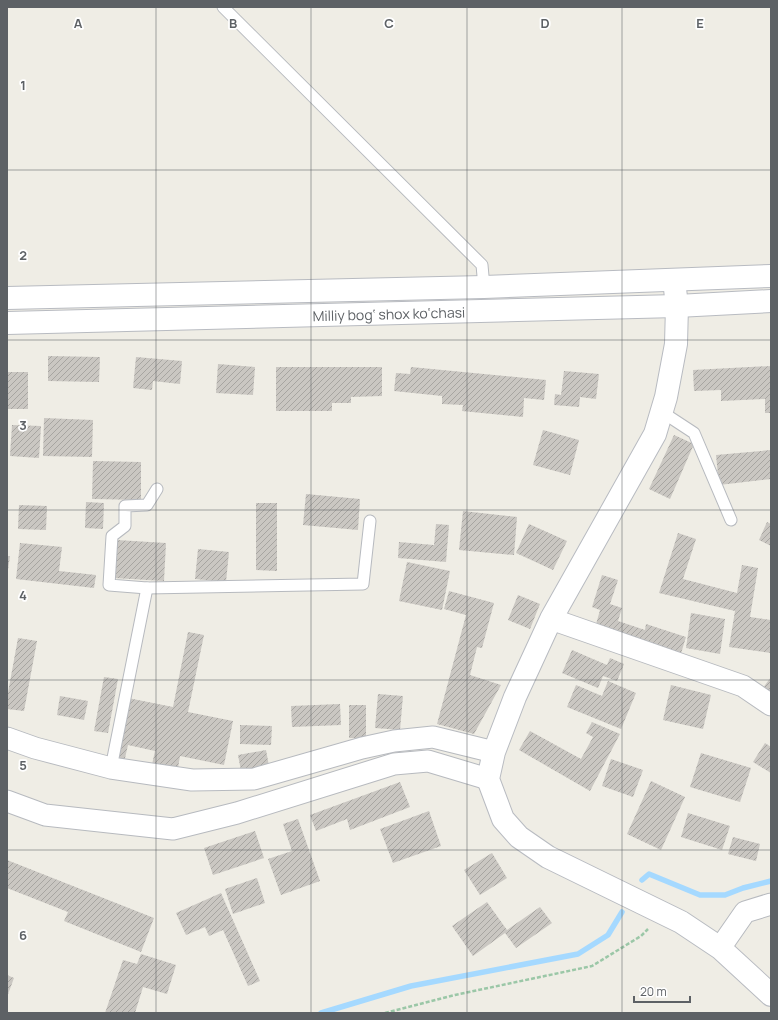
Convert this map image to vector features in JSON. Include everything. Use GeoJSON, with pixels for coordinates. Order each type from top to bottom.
{"type":"FeatureCollection","features":[{"type":"Feature","properties":{"kind":"main road","name":"Milliy bog‘ shox ko‘chasi"},"geometry":{"type":"LineString","coordinates":[[7,298],[484,287],[771,276]]}},
{"type":"Feature","properties":{"kind":"main road"},"geometry":{"type":"LineString","coordinates":[[674,280],[677,306],[676,344],[666,397],[655,434],[551,619],[515,697],[494,752],[488,779],[503,819],[519,837],[548,857],[681,922],[720,948],[771,994]]}},
{"type":"Feature","properties":{"kind":"main road"},"geometry":{"type":"LineString","coordinates":[[253,292],[255,317]]}},
{"type":"Feature","properties":{"kind":"main road"},"geometry":{"type":"LineString","coordinates":[[118,295],[118,320]]}},
{"type":"Feature","properties":{"kind":"main road","name":"Milliy bog‘ shox ko‘chasi"},"geometry":{"type":"LineString","coordinates":[[7,323],[677,306],[771,301]]}},
{"type":"Feature","properties":{"kind":"street"},"geometry":{"type":"LineString","coordinates":[[551,619],[743,686],[771,705]]}},
{"type":"Feature","properties":{"kind":"street"},"geometry":{"type":"LineString","coordinates":[[7,738],[35,748],[111,768],[192,780],[254,779],[394,740],[433,737],[494,752]]}},
{"type":"Feature","properties":{"kind":"street"},"geometry":{"type":"LineString","coordinates":[[7,801],[45,815],[173,829],[237,813],[394,764],[428,761],[488,779]]}},
{"type":"Feature","properties":{"kind":"street"},"geometry":{"type":"LineString","coordinates":[[720,948],[745,912],[771,904]]}},
{"type":"Feature","properties":{"kind":"lane"},"geometry":{"type":"LineString","coordinates":[[223,7],[482,265],[484,287]]}},
{"type":"Feature","properties":{"kind":"lane"},"geometry":{"type":"LineString","coordinates":[[662,412],[694,433],[731,520]]}},
{"type":"Feature","properties":{"kind":"lane"},"geometry":{"type":"LineString","coordinates":[[157,489],[147,505],[125,506],[125,526],[112,536],[109,584],[147,588],[363,584],[370,521]]}},
{"type":"Feature","properties":{"kind":"lane"},"geometry":{"type":"LineString","coordinates":[[111,768],[147,588]]}},
{"type":"Feature","properties":{"kind":"path"},"geometry":{"type":"LineString","coordinates":[[385,1013],[455,995],[592,966],[641,936],[664,913]]}},
{"type":"Feature","properties":{"kind":"building"},"geometry":{"type":"Polygon","coordinates":[[[48,356],[100,357],[99,382],[48,381],[48,356]]]}},
{"type":"Feature","properties":{"kind":"building"},"geometry":{"type":"Polygon","coordinates":[[[136,357],[182,361],[180,384],[153,381],[152,390],[133,388],[136,357]]]}},
{"type":"Feature","properties":{"kind":"building"},"geometry":{"type":"Polygon","coordinates":[[[218,364],[255,367],[253,395],[216,393],[218,364]]]}},
{"type":"Feature","properties":{"kind":"building"},"geometry":{"type":"Polygon","coordinates":[[[771,366],[771,413],[765,413],[765,399],[721,401],[721,390],[694,391],[693,370],[771,366]]]}},
{"type":"Feature","properties":{"kind":"building"},"geometry":{"type":"Polygon","coordinates":[[[276,367],[382,367],[382,396],[351,397],[351,403],[332,403],[332,411],[276,411],[276,367]]]}},
{"type":"Feature","properties":{"kind":"building"},"geometry":{"type":"Polygon","coordinates":[[[411,367],[546,380],[544,400],[524,398],[523,417],[462,411],[463,405],[442,404],[442,396],[394,391],[396,373],[410,374],[411,367]]]}},
{"type":"Feature","properties":{"kind":"building"},"geometry":{"type":"Polygon","coordinates":[[[564,371],[599,374],[596,399],[580,397],[579,407],[554,405],[555,394],[561,395],[564,371]]]}},
{"type":"Feature","properties":{"kind":"building"},"geometry":{"type":"Polygon","coordinates":[[[7,372],[28,372],[28,409],[7,409],[7,372]]]}},
{"type":"Feature","properties":{"kind":"building"},"geometry":{"type":"Polygon","coordinates":[[[44,418],[93,420],[92,457],[43,456],[44,418]]]}},
{"type":"Feature","properties":{"kind":"building"},"geometry":{"type":"Polygon","coordinates":[[[12,425],[41,426],[39,458],[10,456],[12,425]]]}},
{"type":"Feature","properties":{"kind":"building"},"geometry":{"type":"Polygon","coordinates":[[[543,430],[579,440],[570,475],[533,465],[543,430]]]}},
{"type":"Feature","properties":{"kind":"building"},"geometry":{"type":"Polygon","coordinates":[[[674,435],[694,444],[670,499],[649,489],[674,435]]]}},
{"type":"Feature","properties":{"kind":"building"},"geometry":{"type":"Polygon","coordinates":[[[771,450],[771,479],[719,485],[716,455],[771,450]]]}},
{"type":"Feature","properties":{"kind":"building"},"geometry":{"type":"Polygon","coordinates":[[[93,461],[141,462],[141,500],[92,499],[93,461]]]}},
{"type":"Feature","properties":{"kind":"building"},"geometry":{"type":"Polygon","coordinates":[[[306,494],[360,499],[358,530],[303,525],[306,494]]]}},
{"type":"Feature","properties":{"kind":"building"},"geometry":{"type":"Polygon","coordinates":[[[86,502],[104,503],[103,529],[85,528],[86,502]]]}},
{"type":"Feature","properties":{"kind":"building"},"geometry":{"type":"Polygon","coordinates":[[[256,503],[277,503],[277,571],[256,570],[256,503]]]}},
{"type":"Feature","properties":{"kind":"building"},"geometry":{"type":"Polygon","coordinates":[[[19,505],[47,506],[46,530],[18,529],[19,505]]]}},
{"type":"Feature","properties":{"kind":"building"},"geometry":{"type":"Polygon","coordinates":[[[463,511],[517,517],[514,555],[459,550],[463,511]]]}},
{"type":"Feature","properties":{"kind":"building"},"geometry":{"type":"Polygon","coordinates":[[[767,522],[771,524],[771,546],[759,540],[767,522]]]}},
{"type":"Feature","properties":{"kind":"building"},"geometry":{"type":"Polygon","coordinates":[[[436,524],[449,525],[446,562],[398,558],[399,542],[434,545],[436,524]]]}},
{"type":"Feature","properties":{"kind":"building"},"geometry":{"type":"Polygon","coordinates":[[[529,524],[567,541],[553,570],[516,553],[529,524]]]}},
{"type":"Feature","properties":{"kind":"building"},"geometry":{"type":"Polygon","coordinates":[[[678,533],[696,539],[683,579],[737,593],[742,565],[758,568],[750,617],[771,620],[771,653],[729,647],[735,611],[659,593],[678,533]]]}},
{"type":"Feature","properties":{"kind":"building"},"geometry":{"type":"Polygon","coordinates":[[[117,540],[166,543],[164,581],[114,578],[117,540]]]}},
{"type":"Feature","properties":{"kind":"building"},"geometry":{"type":"Polygon","coordinates":[[[20,543],[62,547],[59,571],[96,575],[94,588],[16,579],[20,543]]]}},
{"type":"Feature","properties":{"kind":"building"},"geometry":{"type":"Polygon","coordinates":[[[198,549],[229,552],[226,582],[195,579],[198,549]]]}},
{"type":"Feature","properties":{"kind":"building"},"geometry":{"type":"Polygon","coordinates":[[[7,556],[10,556],[8,570],[7,570],[7,556]]]}},
{"type":"Feature","properties":{"kind":"building"},"geometry":{"type":"Polygon","coordinates":[[[407,562],[450,571],[442,610],[399,601],[407,562]]]}},
{"type":"Feature","properties":{"kind":"building"},"geometry":{"type":"Polygon","coordinates":[[[602,575],[618,580],[610,604],[622,608],[618,621],[645,630],[646,624],[686,637],[679,660],[595,628],[600,610],[592,607],[602,575]]]}},
{"type":"Feature","properties":{"kind":"building"},"geometry":{"type":"Polygon","coordinates":[[[449,591],[494,603],[482,648],[477,647],[470,675],[501,685],[474,734],[437,724],[466,615],[444,609],[449,591]]]}},
{"type":"Feature","properties":{"kind":"building"},"geometry":{"type":"Polygon","coordinates":[[[518,595],[540,604],[530,629],[508,620],[518,595]]]}},
{"type":"Feature","properties":{"kind":"building"},"geometry":{"type":"Polygon","coordinates":[[[691,613],[725,619],[720,654],[686,648],[691,613]]]}},
{"type":"Feature","properties":{"kind":"building"},"geometry":{"type":"Polygon","coordinates":[[[188,632],[204,635],[188,712],[233,721],[224,765],[180,756],[177,774],[151,769],[155,751],[128,745],[123,767],[114,765],[128,698],[173,707],[188,632]]]}},
{"type":"Feature","properties":{"kind":"building"},"geometry":{"type":"Polygon","coordinates":[[[18,638],[37,641],[24,711],[7,709],[7,698],[18,638]]]}},
{"type":"Feature","properties":{"kind":"building"},"geometry":{"type":"Polygon","coordinates":[[[572,650],[607,665],[610,658],[624,664],[617,681],[603,676],[598,688],[562,673],[572,650]]]}},
{"type":"Feature","properties":{"kind":"building"},"geometry":{"type":"Polygon","coordinates":[[[104,677],[118,679],[108,733],[94,731],[104,677]]]}},
{"type":"Feature","properties":{"kind":"building"},"geometry":{"type":"Polygon","coordinates":[[[771,677],[771,700],[760,692],[771,677]]]}},
{"type":"Feature","properties":{"kind":"building"},"geometry":{"type":"Polygon","coordinates":[[[608,681],[636,693],[621,729],[567,707],[576,685],[602,696],[608,681]]]}},
{"type":"Feature","properties":{"kind":"building"},"geometry":{"type":"Polygon","coordinates":[[[671,685],[711,695],[703,729],[663,720],[671,685]]]}},
{"type":"Feature","properties":{"kind":"building"},"geometry":{"type":"Polygon","coordinates":[[[378,694],[403,696],[400,730],[375,728],[378,694]]]}},
{"type":"Feature","properties":{"kind":"building"},"geometry":{"type":"Polygon","coordinates":[[[60,696],[88,701],[84,720],[57,715],[60,696]]]}},
{"type":"Feature","properties":{"kind":"building"},"geometry":{"type":"Polygon","coordinates":[[[340,704],[341,725],[292,727],[291,706],[340,704]]]}},
{"type":"Feature","properties":{"kind":"building"},"geometry":{"type":"Polygon","coordinates":[[[349,705],[366,705],[366,738],[349,738],[349,705]]]}},
{"type":"Feature","properties":{"kind":"building"},"geometry":{"type":"Polygon","coordinates":[[[592,722],[620,734],[590,791],[519,750],[530,731],[581,759],[593,737],[586,733],[592,722]]]}},
{"type":"Feature","properties":{"kind":"building"},"geometry":{"type":"Polygon","coordinates":[[[240,725],[272,726],[271,745],[240,744],[240,725]]]}},
{"type":"Feature","properties":{"kind":"building"},"geometry":{"type":"Polygon","coordinates":[[[765,743],[771,747],[771,773],[753,762],[765,743]]]}},
{"type":"Feature","properties":{"kind":"building"},"geometry":{"type":"Polygon","coordinates":[[[266,750],[269,766],[241,771],[238,755],[266,750]]]}},
{"type":"Feature","properties":{"kind":"building"},"geometry":{"type":"Polygon","coordinates":[[[701,753],[751,768],[740,802],[690,787],[701,753]]]}},
{"type":"Feature","properties":{"kind":"building"},"geometry":{"type":"Polygon","coordinates":[[[611,759],[643,770],[633,797],[602,786],[611,759]]]}},
{"type":"Feature","properties":{"kind":"building"},"geometry":{"type":"Polygon","coordinates":[[[651,781],[685,797],[661,850],[627,834],[651,781]]]}},
{"type":"Feature","properties":{"kind":"building"},"geometry":{"type":"Polygon","coordinates":[[[400,782],[410,807],[350,830],[347,819],[316,831],[310,815],[400,782]]]}},
{"type":"Feature","properties":{"kind":"building"},"geometry":{"type":"Polygon","coordinates":[[[429,811],[441,846],[393,863],[380,829],[429,811]]]}},
{"type":"Feature","properties":{"kind":"building"},"geometry":{"type":"Polygon","coordinates":[[[688,813],[730,826],[722,850],[681,837],[688,813]]]}},
{"type":"Feature","properties":{"kind":"building"},"geometry":{"type":"Polygon","coordinates":[[[298,819],[320,881],[281,895],[268,859],[292,851],[283,824],[298,819]]]}},
{"type":"Feature","properties":{"kind":"building"},"geometry":{"type":"Polygon","coordinates":[[[255,831],[264,858],[213,875],[204,848],[255,831]]]}},
{"type":"Feature","properties":{"kind":"building"},"geometry":{"type":"Polygon","coordinates":[[[733,837],[760,844],[756,861],[728,854],[733,837]]]}},
{"type":"Feature","properties":{"kind":"building"},"geometry":{"type":"Polygon","coordinates":[[[492,853],[507,878],[480,895],[464,870],[492,853]]]}},
{"type":"Feature","properties":{"kind":"building"},"geometry":{"type":"Polygon","coordinates":[[[7,860],[154,918],[141,952],[64,921],[68,912],[7,888],[7,860]]]}},
{"type":"Feature","properties":{"kind":"building"},"geometry":{"type":"Polygon","coordinates":[[[257,878],[265,903],[233,914],[225,889],[257,878]]]}},
{"type":"Feature","properties":{"kind":"building"},"geometry":{"type":"Polygon","coordinates":[[[221,893],[260,981],[248,986],[223,930],[209,936],[205,927],[186,935],[176,913],[221,893]]]}},
{"type":"Feature","properties":{"kind":"building"},"geometry":{"type":"Polygon","coordinates":[[[487,902],[507,930],[540,907],[552,923],[516,948],[505,933],[473,956],[452,926],[487,902]]]}},
{"type":"Feature","properties":{"kind":"building"},"geometry":{"type":"Polygon","coordinates":[[[141,954],[176,965],[167,994],[143,987],[135,1013],[105,1013],[123,960],[137,964],[141,954]]]}},
{"type":"Feature","properties":{"kind":"building"},"geometry":{"type":"Polygon","coordinates":[[[7,975],[14,978],[7,997],[7,975]]]}},
{"type":"Feature","properties":{"kind":"waterway"},"geometry":{"type":"LineString","coordinates":[[642,880],[649,874],[700,895],[725,895],[743,888],[771,881]]}},
{"type":"Feature","properties":{"kind":"waterway"},"geometry":{"type":"LineString","coordinates":[[321,1013],[411,986],[578,954],[608,935],[622,912]]}}]}
